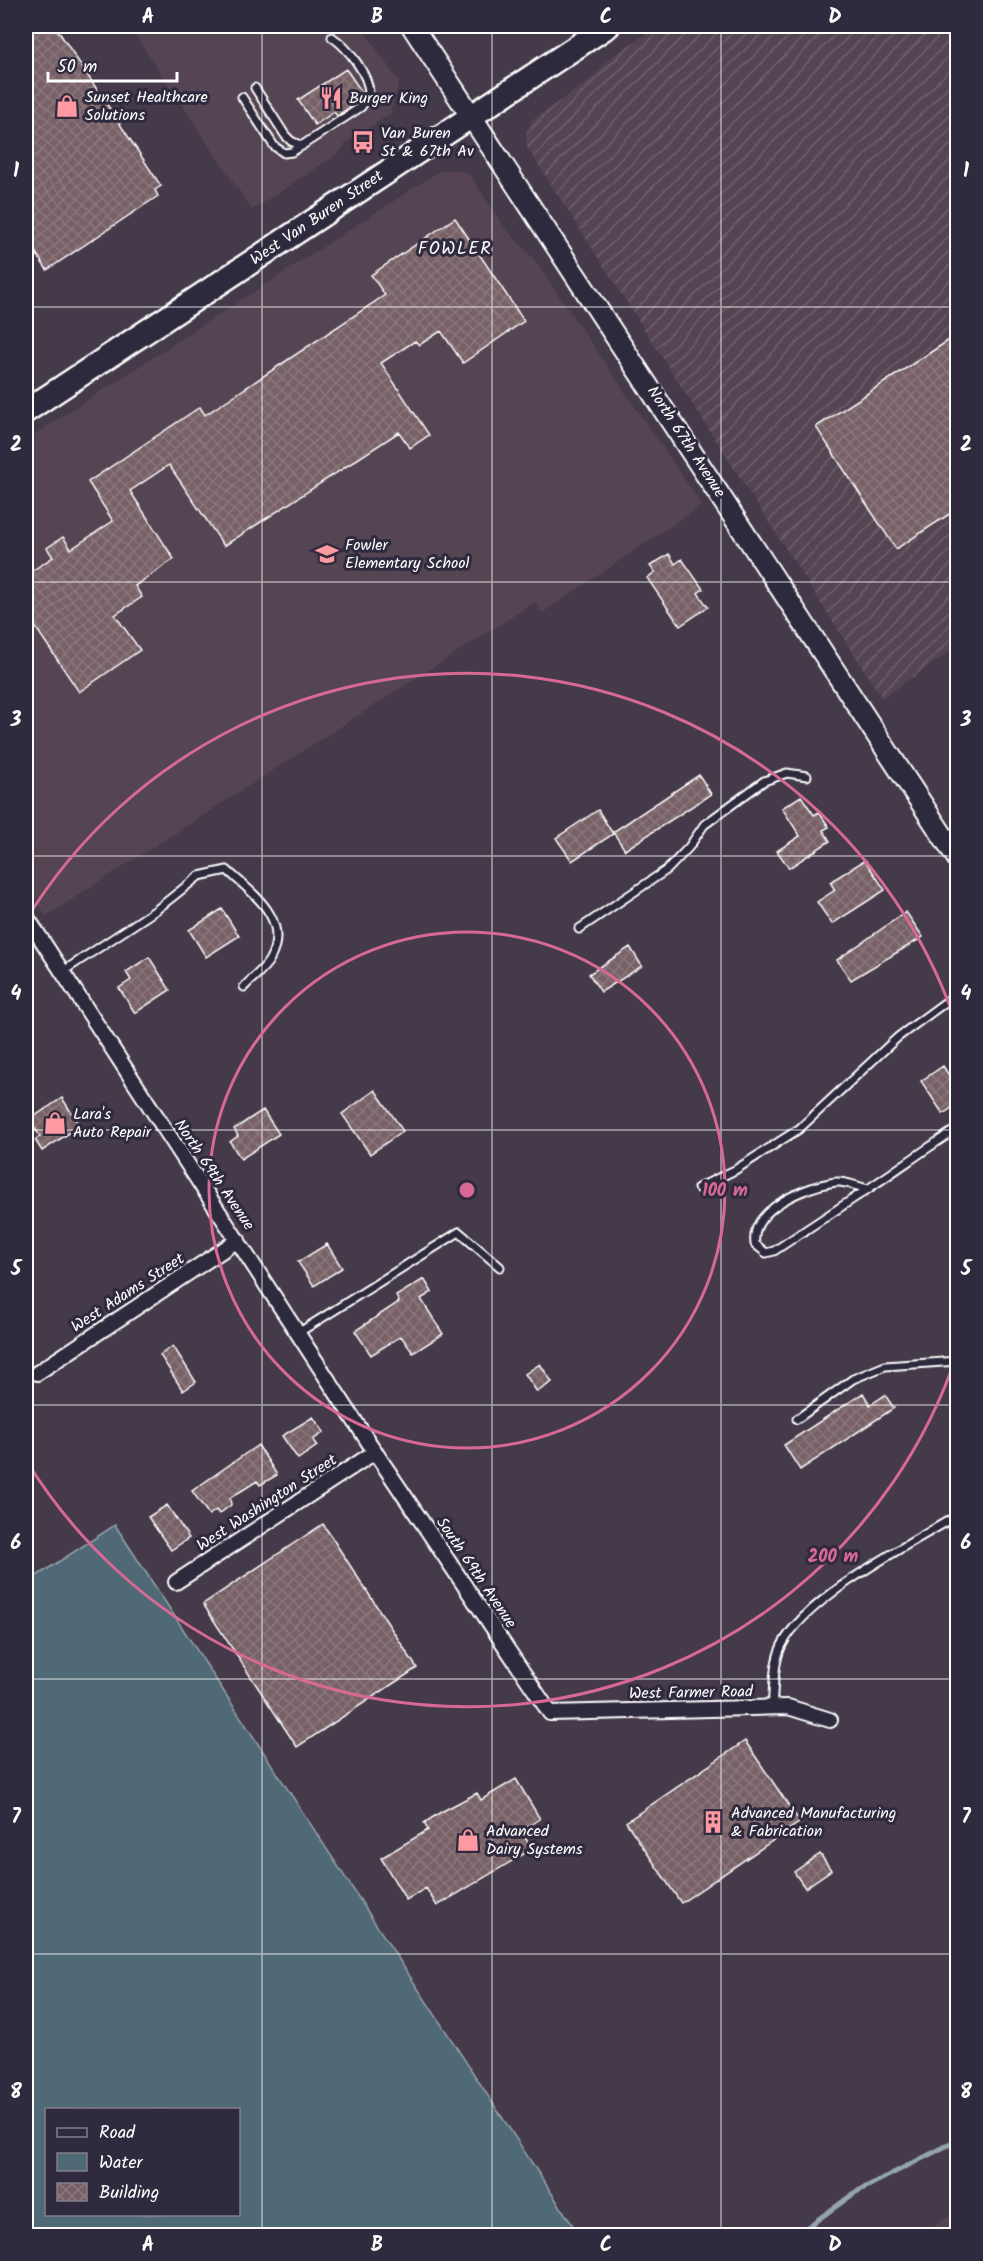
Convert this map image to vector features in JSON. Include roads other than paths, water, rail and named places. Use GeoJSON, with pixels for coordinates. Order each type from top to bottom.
{"type":"FeatureCollection","features":[{"type":"Feature","properties":{"kind":"main road","name":"North 67th Avenue"},"geometry":{"type":"LineString","coordinates":[[412,26],[957,859]]}},
{"type":"Feature","properties":{"kind":"main road","name":"West Van Buren Street"},"geometry":{"type":"LineString","coordinates":[[26,411],[608,26]]}},
{"type":"Feature","properties":{"kind":"street","name":"North 69th Avenue"},"geometry":{"type":"LineString","coordinates":[[26,916],[375,1452]]}},
{"type":"Feature","properties":{"kind":"street","name":"West Adams Street"},"geometry":{"type":"LineString","coordinates":[[37,1373],[238,1240]]}},
{"type":"Feature","properties":{"kind":"street","name":"West Washington Street"},"geometry":{"type":"LineString","coordinates":[[176,1582],[375,1452]]}},
{"type":"Feature","properties":{"kind":"street","name":"South 69th Avenue"},"geometry":{"type":"LineString","coordinates":[[375,1452],[550,1713]]}},
{"type":"Feature","properties":{"kind":"street","name":"West Farmer Road"},"geometry":{"type":"LineString","coordinates":[[550,1713],[788,1707],[830,1720]]}},
{"type":"Feature","properties":{"kind":"lane"},"geometry":{"type":"LineString","coordinates":[[242,97],[278,150],[284,153],[292,153],[361,107],[369,95],[365,77],[341,43],[332,37]]}},
{"type":"Feature","properties":{"kind":"lane"},"geometry":{"type":"LineString","coordinates":[[255,88],[285,135],[302,146]]}},
{"type":"Feature","properties":{"kind":"lane"},"geometry":{"type":"LineString","coordinates":[[579,929],[668,869],[704,825],[764,781],[787,773],[807,777]]}},
{"type":"Feature","properties":{"kind":"lane"},"geometry":{"type":"LineString","coordinates":[[62,972],[156,910],[198,876],[227,870],[266,906],[276,930],[270,959],[244,987]]}},
{"type":"Feature","properties":{"kind":"lane"},"geometry":{"type":"LineString","coordinates":[[698,1188],[735,1170],[799,1129],[898,1037],[957,993]]}},
{"type":"Feature","properties":{"kind":"lane"},"geometry":{"type":"LineString","coordinates":[[868,1189],[839,1181],[817,1186],[761,1217],[753,1232],[755,1244],[766,1253],[774,1251],[868,1189],[957,1128]]}},
{"type":"Feature","properties":{"kind":"lane"},"geometry":{"type":"LineString","coordinates":[[298,1333],[459,1232],[500,1266]]}},
{"type":"Feature","properties":{"kind":"lane"},"geometry":{"type":"LineString","coordinates":[[797,1419],[853,1379],[885,1366],[957,1361]]}},
{"type":"Feature","properties":{"kind":"lane"},"geometry":{"type":"LineString","coordinates":[[772,1708],[775,1674],[782,1645],[804,1615],[860,1575],[957,1515]]}},
{"type":"Feature","properties":{"kind":"water"},"geometry":{"type":"Polygon","coordinates":[[[115,1525],[579,2235],[26,2235],[26,1583],[115,1525]]]}},
{"type":"Feature","properties":{"kind":"waterway"},"geometry":{"type":"LineString","coordinates":[[795,2236],[856,2192],[958,2140]]}},
{"type":"Feature","properties":{"kind":"place","name":"Burger King"},"geometry":{"type":"Point","coordinates":[331,98]}},
{"type":"Feature","properties":{"kind":"place","name":"Sunset Healthcare Solutions"},"geometry":{"type":"Point","coordinates":[67,106]}},
{"type":"Feature","properties":{"kind":"place","name":"Van Buren St & 67th Av"},"geometry":{"type":"Point","coordinates":[363,142]}},
{"type":"Feature","properties":{"kind":"place","name":"Fowler Elementary School"},"geometry":{"type":"Point","coordinates":[327,554]}},
{"type":"Feature","properties":{"kind":"place","name":"Lara's Auto Repair"},"geometry":{"type":"Point","coordinates":[55,1123]}},
{"type":"Feature","properties":{"kind":"place","name":"Advanced Manufacturing & Fabrication"},"geometry":{"type":"Point","coordinates":[713,1822]}},
{"type":"Feature","properties":{"kind":"place","name":"Advanced Dairy Systems"},"geometry":{"type":"Point","coordinates":[468,1840]}},
{"type":"Feature","properties":{"kind":"district","name":"FOWLER"},"geometry":{"type":"Point","coordinates":[455,249]}}]}
